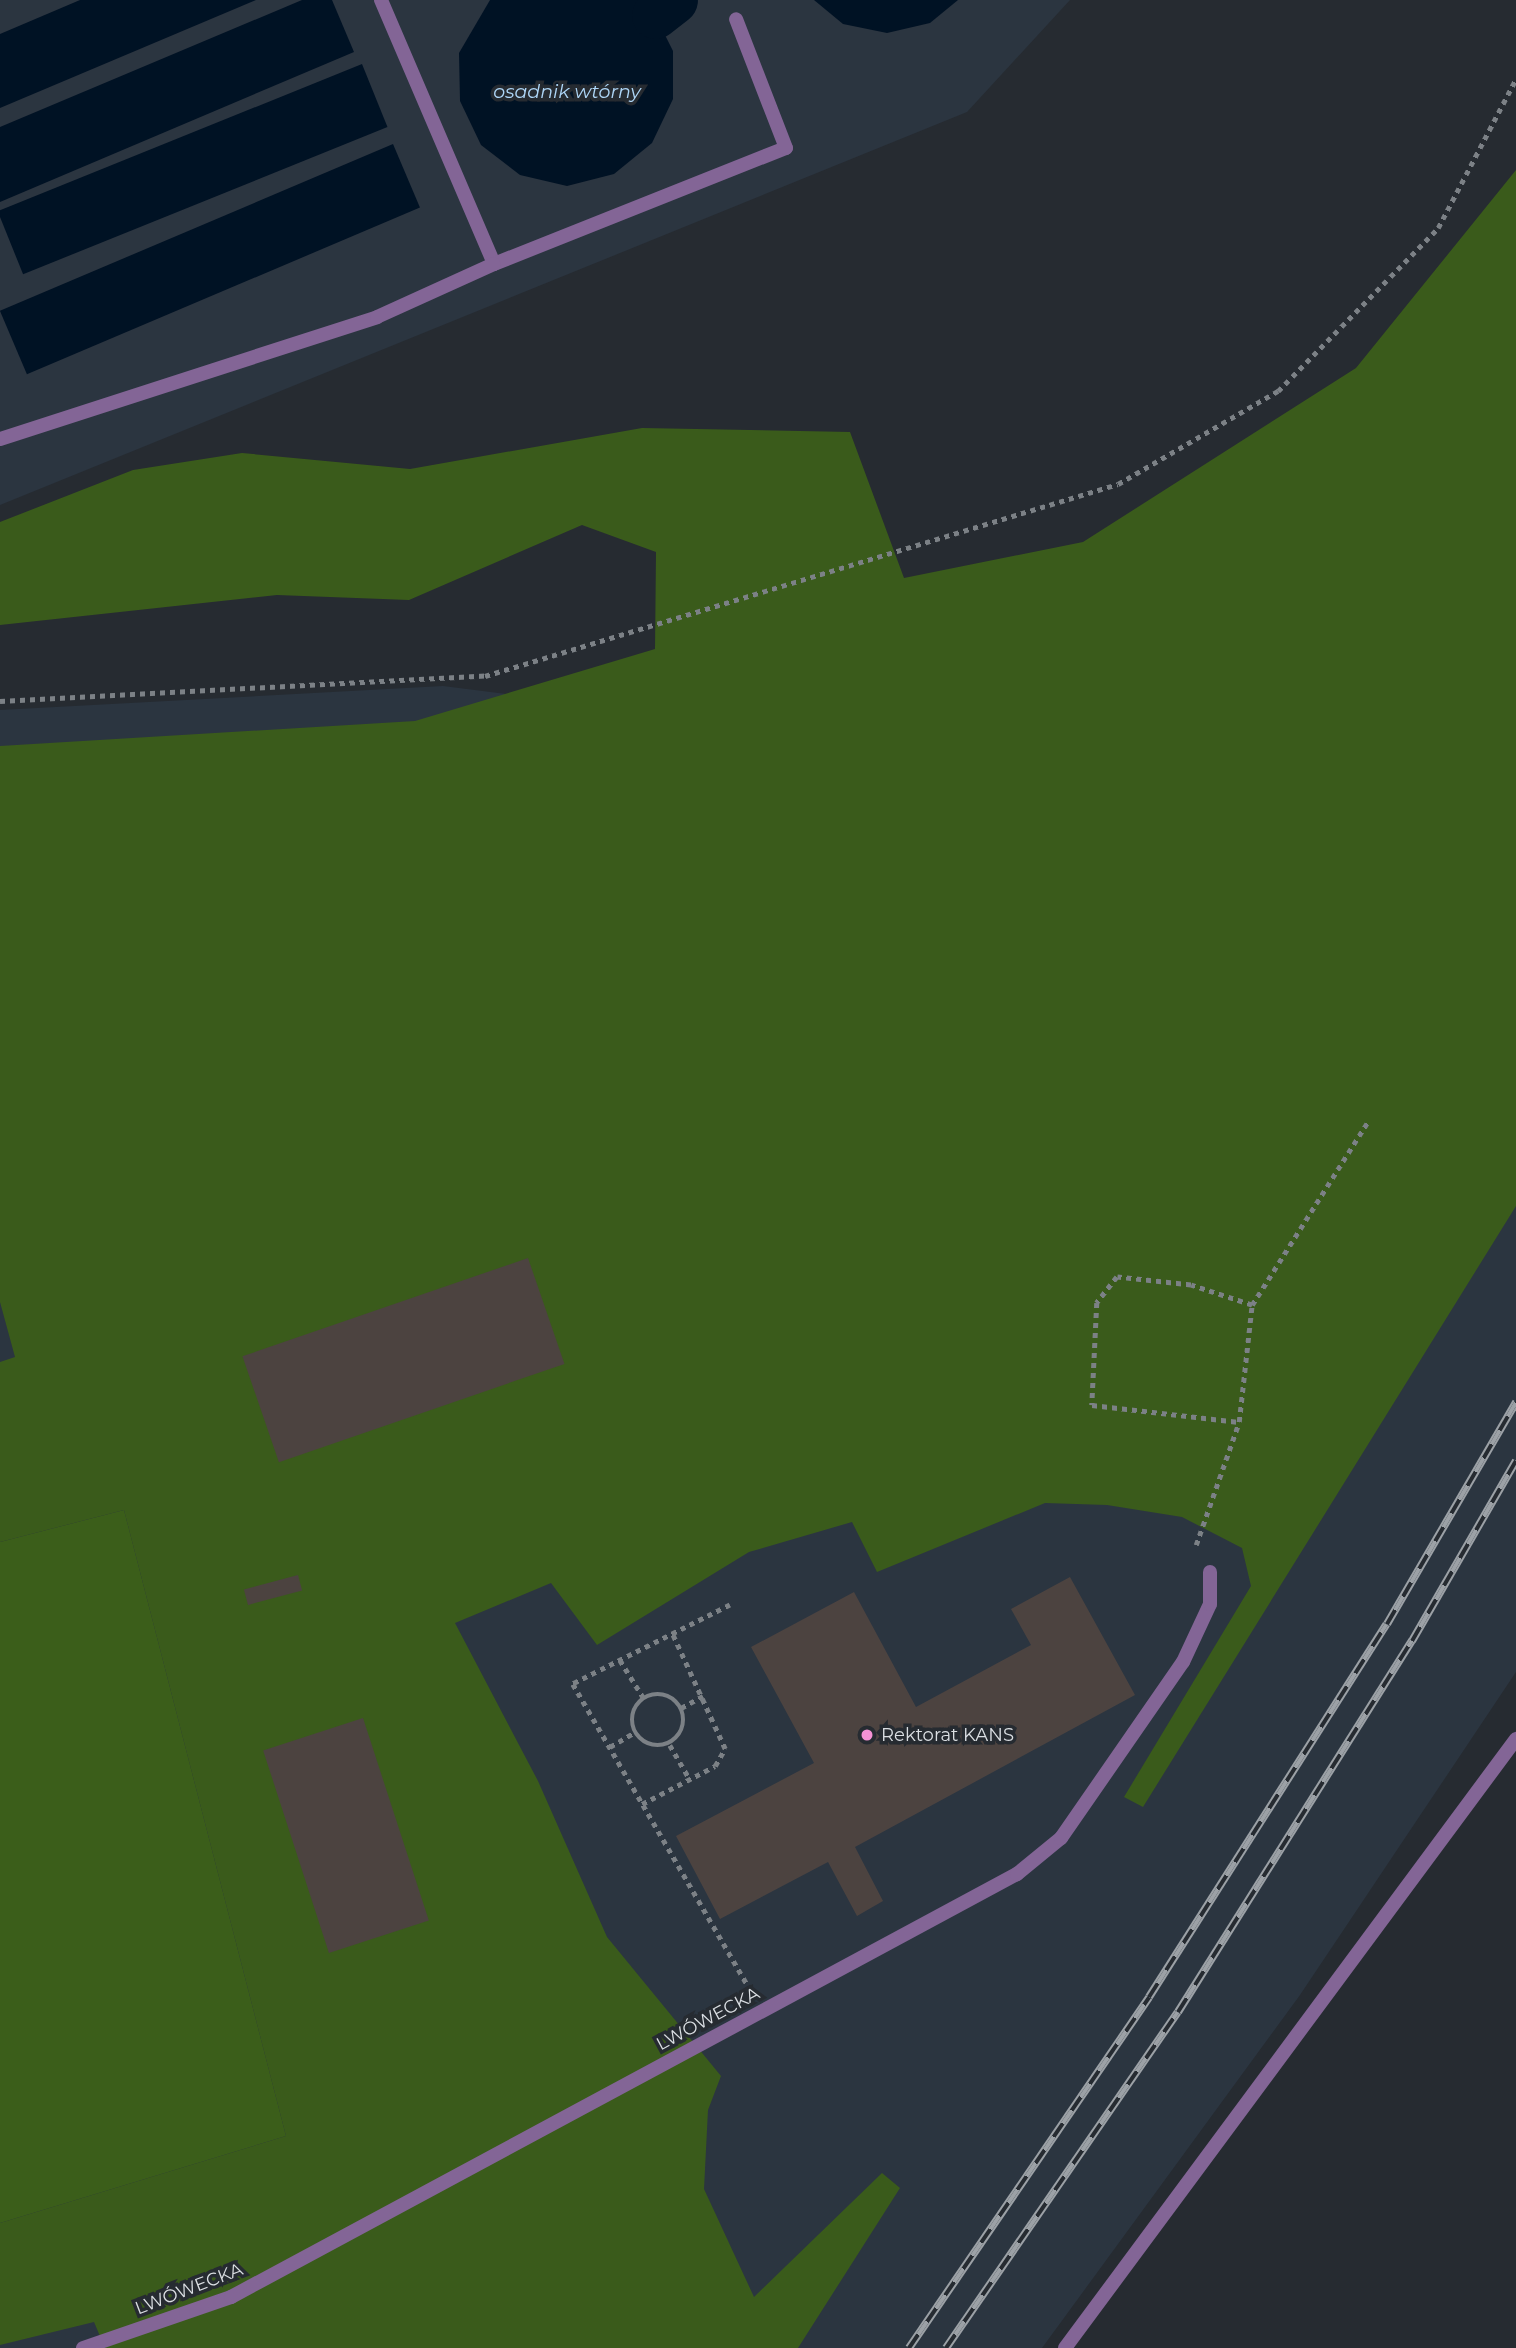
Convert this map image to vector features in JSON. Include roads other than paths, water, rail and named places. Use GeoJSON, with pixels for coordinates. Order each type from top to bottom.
{"type":"FeatureCollection","features":[{"type":"Feature","properties":{"kind":"lane"},"geometry":{"type":"LineString","coordinates":[[380,0],[494,264]]}},
{"type":"Feature","properties":{"kind":"lane"},"geometry":{"type":"LineString","coordinates":[[0,439],[377,317],[494,264],[786,148],[736,19]]}},
{"type":"Feature","properties":{"kind":"lane","name":"LWÓWECKA"},"geometry":{"type":"LineString","coordinates":[[86,2348],[231,2297],[1017,1874],[1061,1838],[1183,1662],[1210,1604],[1210,1572]]}},
{"type":"Feature","properties":{"kind":"lane"},"geometry":{"type":"LineString","coordinates":[[1065,2348],[1516,1739]]}},
{"type":"Feature","properties":{"kind":"water"},"geometry":{"type":"Polygon","coordinates":[[[80,0],[256,0],[0,108],[0,34],[80,0]]]}},
{"type":"Feature","properties":{"kind":"water"},"geometry":{"type":"Polygon","coordinates":[[[302,0],[332,0],[354,52],[0,202],[0,127],[302,0]]]}},
{"type":"Feature","properties":{"kind":"water","name":"osadnik wtórny"},"geometry":{"type":"Polygon","coordinates":[[[490,0],[642,0],[651,7],[673,51],[673,99],[652,143],[614,174],[567,186],[520,175],[481,145],[460,101],[459,53],[490,0]]]}},
{"type":"Feature","properties":{"kind":"water"},"geometry":{"type":"Polygon","coordinates":[[[814,0],[958,0],[930,23],[887,33],[843,24],[814,0]]]}},
{"type":"Feature","properties":{"kind":"water"},"geometry":{"type":"Polygon","coordinates":[[[362,64],[387,127],[23,274],[0,217],[0,210],[362,64]]]}},
{"type":"Feature","properties":{"kind":"water"},"geometry":{"type":"Polygon","coordinates":[[[393,144],[420,208],[27,374],[0,311],[393,144]]]}},
{"type":"Feature","properties":{"kind":"waterway"},"geometry":{"type":"LineString","coordinates":[[655,15],[674,0]]}},
{"type":"Feature","properties":{"kind":"railway"},"geometry":{"type":"LineString","coordinates":[[909,2348],[1149,1997],[1387,1624],[1516,1402]]}},
{"type":"Feature","properties":{"kind":"railway"},"geometry":{"type":"LineString","coordinates":[[946,2348],[1178,2012],[1412,1641],[1516,1461]]}},
{"type":"Feature","properties":{"kind":"place","name":"Rektorat KANS"},"geometry":{"type":"Point","coordinates":[867,1735]}}]}
